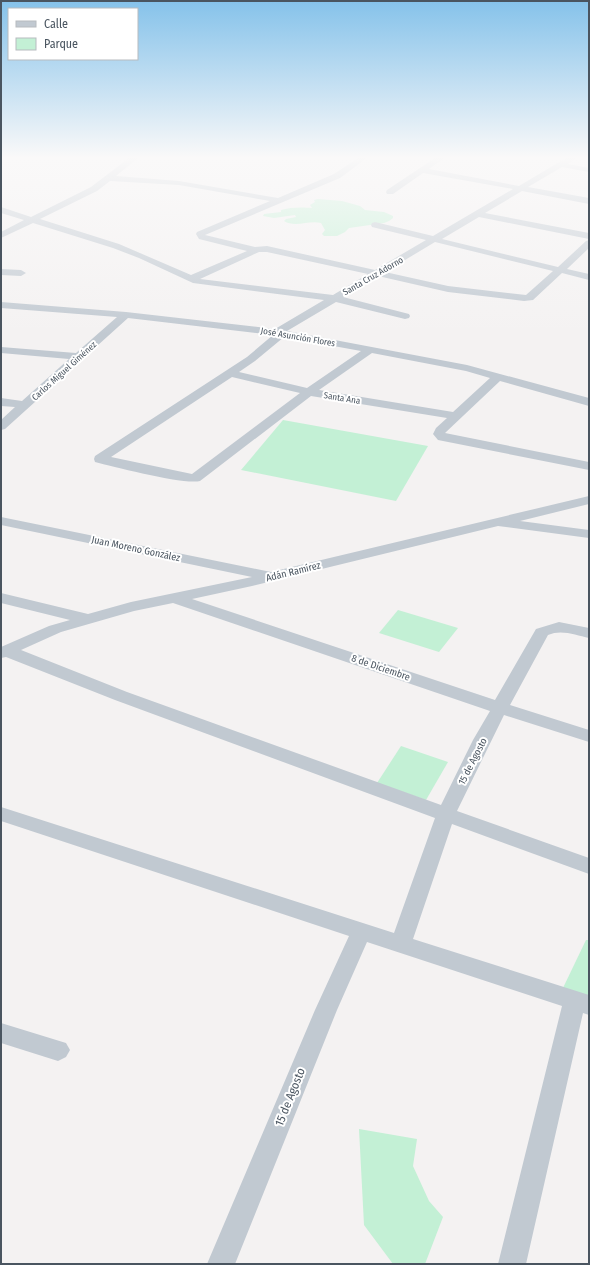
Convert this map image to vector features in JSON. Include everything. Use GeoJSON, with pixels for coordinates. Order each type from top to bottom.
{"type":"FeatureCollection","features":[{"type":"Feature","properties":{"kind":"street"},"geometry":{"type":"LineString","coordinates":[[24,217],[122,249],[191,279],[204,283],[334,298],[405,316]]}},
{"type":"Feature","properties":{"kind":"street"},"geometry":{"type":"LineString","coordinates":[[2,234],[35,217]]}},
{"type":"Feature","properties":{"kind":"street"},"geometry":{"type":"LineString","coordinates":[[242,217],[200,234],[202,237],[256,250],[274,250],[448,289],[524,298],[529,298],[589,243]]}},
{"type":"Feature","properties":{"kind":"street","name":"Santa Cruz Adorno"},"geometry":{"type":"LineString","coordinates":[[309,392],[195,478],[100,459],[230,374],[251,359],[280,333],[334,298],[473,217]]}},
{"type":"Feature","properties":{"kind":"street"},"geometry":{"type":"LineString","coordinates":[[499,217],[589,235]]}},
{"type":"Feature","properties":{"kind":"street"},"geometry":{"type":"LineString","coordinates":[[375,225],[589,277]]}},
{"type":"Feature","properties":{"kind":"street"},"geometry":{"type":"LineString","coordinates":[[191,279],[256,250]]}},
{"type":"Feature","properties":{"kind":"street"},"geometry":{"type":"LineString","coordinates":[[1,272],[21,273]]}},
{"type":"Feature","properties":{"kind":"street","name":"José Asunción Flores"},"geometry":{"type":"LineString","coordinates":[[1,305],[126,315],[280,333],[467,368],[589,402]]}},
{"type":"Feature","properties":{"kind":"street"},"geometry":{"type":"LineString","coordinates":[[1,314],[13,306]]}},
{"type":"Feature","properties":{"kind":"street","name":"Carlos Miguel Giménez"},"geometry":{"type":"LineString","coordinates":[[1,426],[126,315]]}},
{"type":"Feature","properties":{"kind":"street"},"geometry":{"type":"LineString","coordinates":[[1,350],[80,357]]}},
{"type":"Feature","properties":{"kind":"street"},"geometry":{"type":"LineString","coordinates":[[309,392],[370,350]]}},
{"type":"Feature","properties":{"kind":"street","name":"Santa Ana"},"geometry":{"type":"LineString","coordinates":[[230,374],[309,392],[455,416]]}},
{"type":"Feature","properties":{"kind":"street"},"geometry":{"type":"LineString","coordinates":[[499,376],[455,416],[440,431],[439,434],[442,437],[589,466]]}},
{"type":"Feature","properties":{"kind":"street"},"geometry":{"type":"LineString","coordinates":[[1,402],[25,405]]}},
{"type":"Feature","properties":{"kind":"street","name":"Adán Ramírez"},"geometry":{"type":"LineString","coordinates":[[4,652],[55,629],[131,607],[271,576],[589,500]]}},
{"type":"Feature","properties":{"kind":"street","name":"Juan Moreno González"},"geometry":{"type":"LineString","coordinates":[[1,521],[271,576]]}},
{"type":"Feature","properties":{"kind":"street"},"geometry":{"type":"LineString","coordinates":[[493,522],[589,534]]}},
{"type":"Feature","properties":{"kind":"street","name":"8 de Diciembre"},"geometry":{"type":"LineString","coordinates":[[174,597],[500,708],[589,736]]}},
{"type":"Feature","properties":{"kind":"street"},"geometry":{"type":"LineString","coordinates":[[1,598],[88,619]]}},
{"type":"Feature","properties":{"kind":"street","name":"15 de Agosto"},"geometry":{"type":"LineString","coordinates":[[401,943],[446,814],[500,708],[542,632],[550,627],[564,627],[589,633]]}},
{"type":"Feature","properties":{"kind":"street"},"geometry":{"type":"LineString","coordinates":[[4,652],[120,696],[589,866]]}},
{"type":"Feature","properties":{"kind":"street"},"geometry":{"type":"LineString","coordinates":[[1,814],[361,932],[401,943],[582,1002],[512,1264]]}},
{"type":"Feature","properties":{"kind":"street","name":"15 de Agosto"},"geometry":{"type":"LineString","coordinates":[[221,1264],[326,1010],[361,932]]}},
{"type":"Feature","properties":{"kind":"street"},"geometry":{"type":"LineString","coordinates":[[1,1033],[58,1050]]}},
{"type":"Feature","properties":{"kind":"green space"},"geometry":{"type":"Polygon","coordinates":[[[296,217],[393,217],[384,223],[349,228],[337,236],[324,236],[322,234],[325,230],[321,223],[312,222],[293,224],[284,221],[286,219],[296,217]]]}},
{"type":"Feature","properties":{"kind":"green space"},"geometry":{"type":"Polygon","coordinates":[[[283,420],[428,446],[396,501],[241,470],[283,420]]]}},
{"type":"Feature","properties":{"kind":"green space"},"geometry":{"type":"Polygon","coordinates":[[[398,610],[458,628],[439,652],[379,633],[398,610]]]}},
{"type":"Feature","properties":{"kind":"green space"},"geometry":{"type":"Polygon","coordinates":[[[401,746],[448,762],[426,800],[377,783],[401,746]]]}},
{"type":"Feature","properties":{"kind":"green space"},"geometry":{"type":"Polygon","coordinates":[[[586,940],[589,940],[589,998],[562,990],[586,940]]]}},
{"type":"Feature","properties":{"kind":"green space"},"geometry":{"type":"Polygon","coordinates":[[[359,1129],[417,1139],[413,1166],[429,1201],[443,1217],[425,1264],[393,1264],[364,1225],[359,1129]]]}}]}
